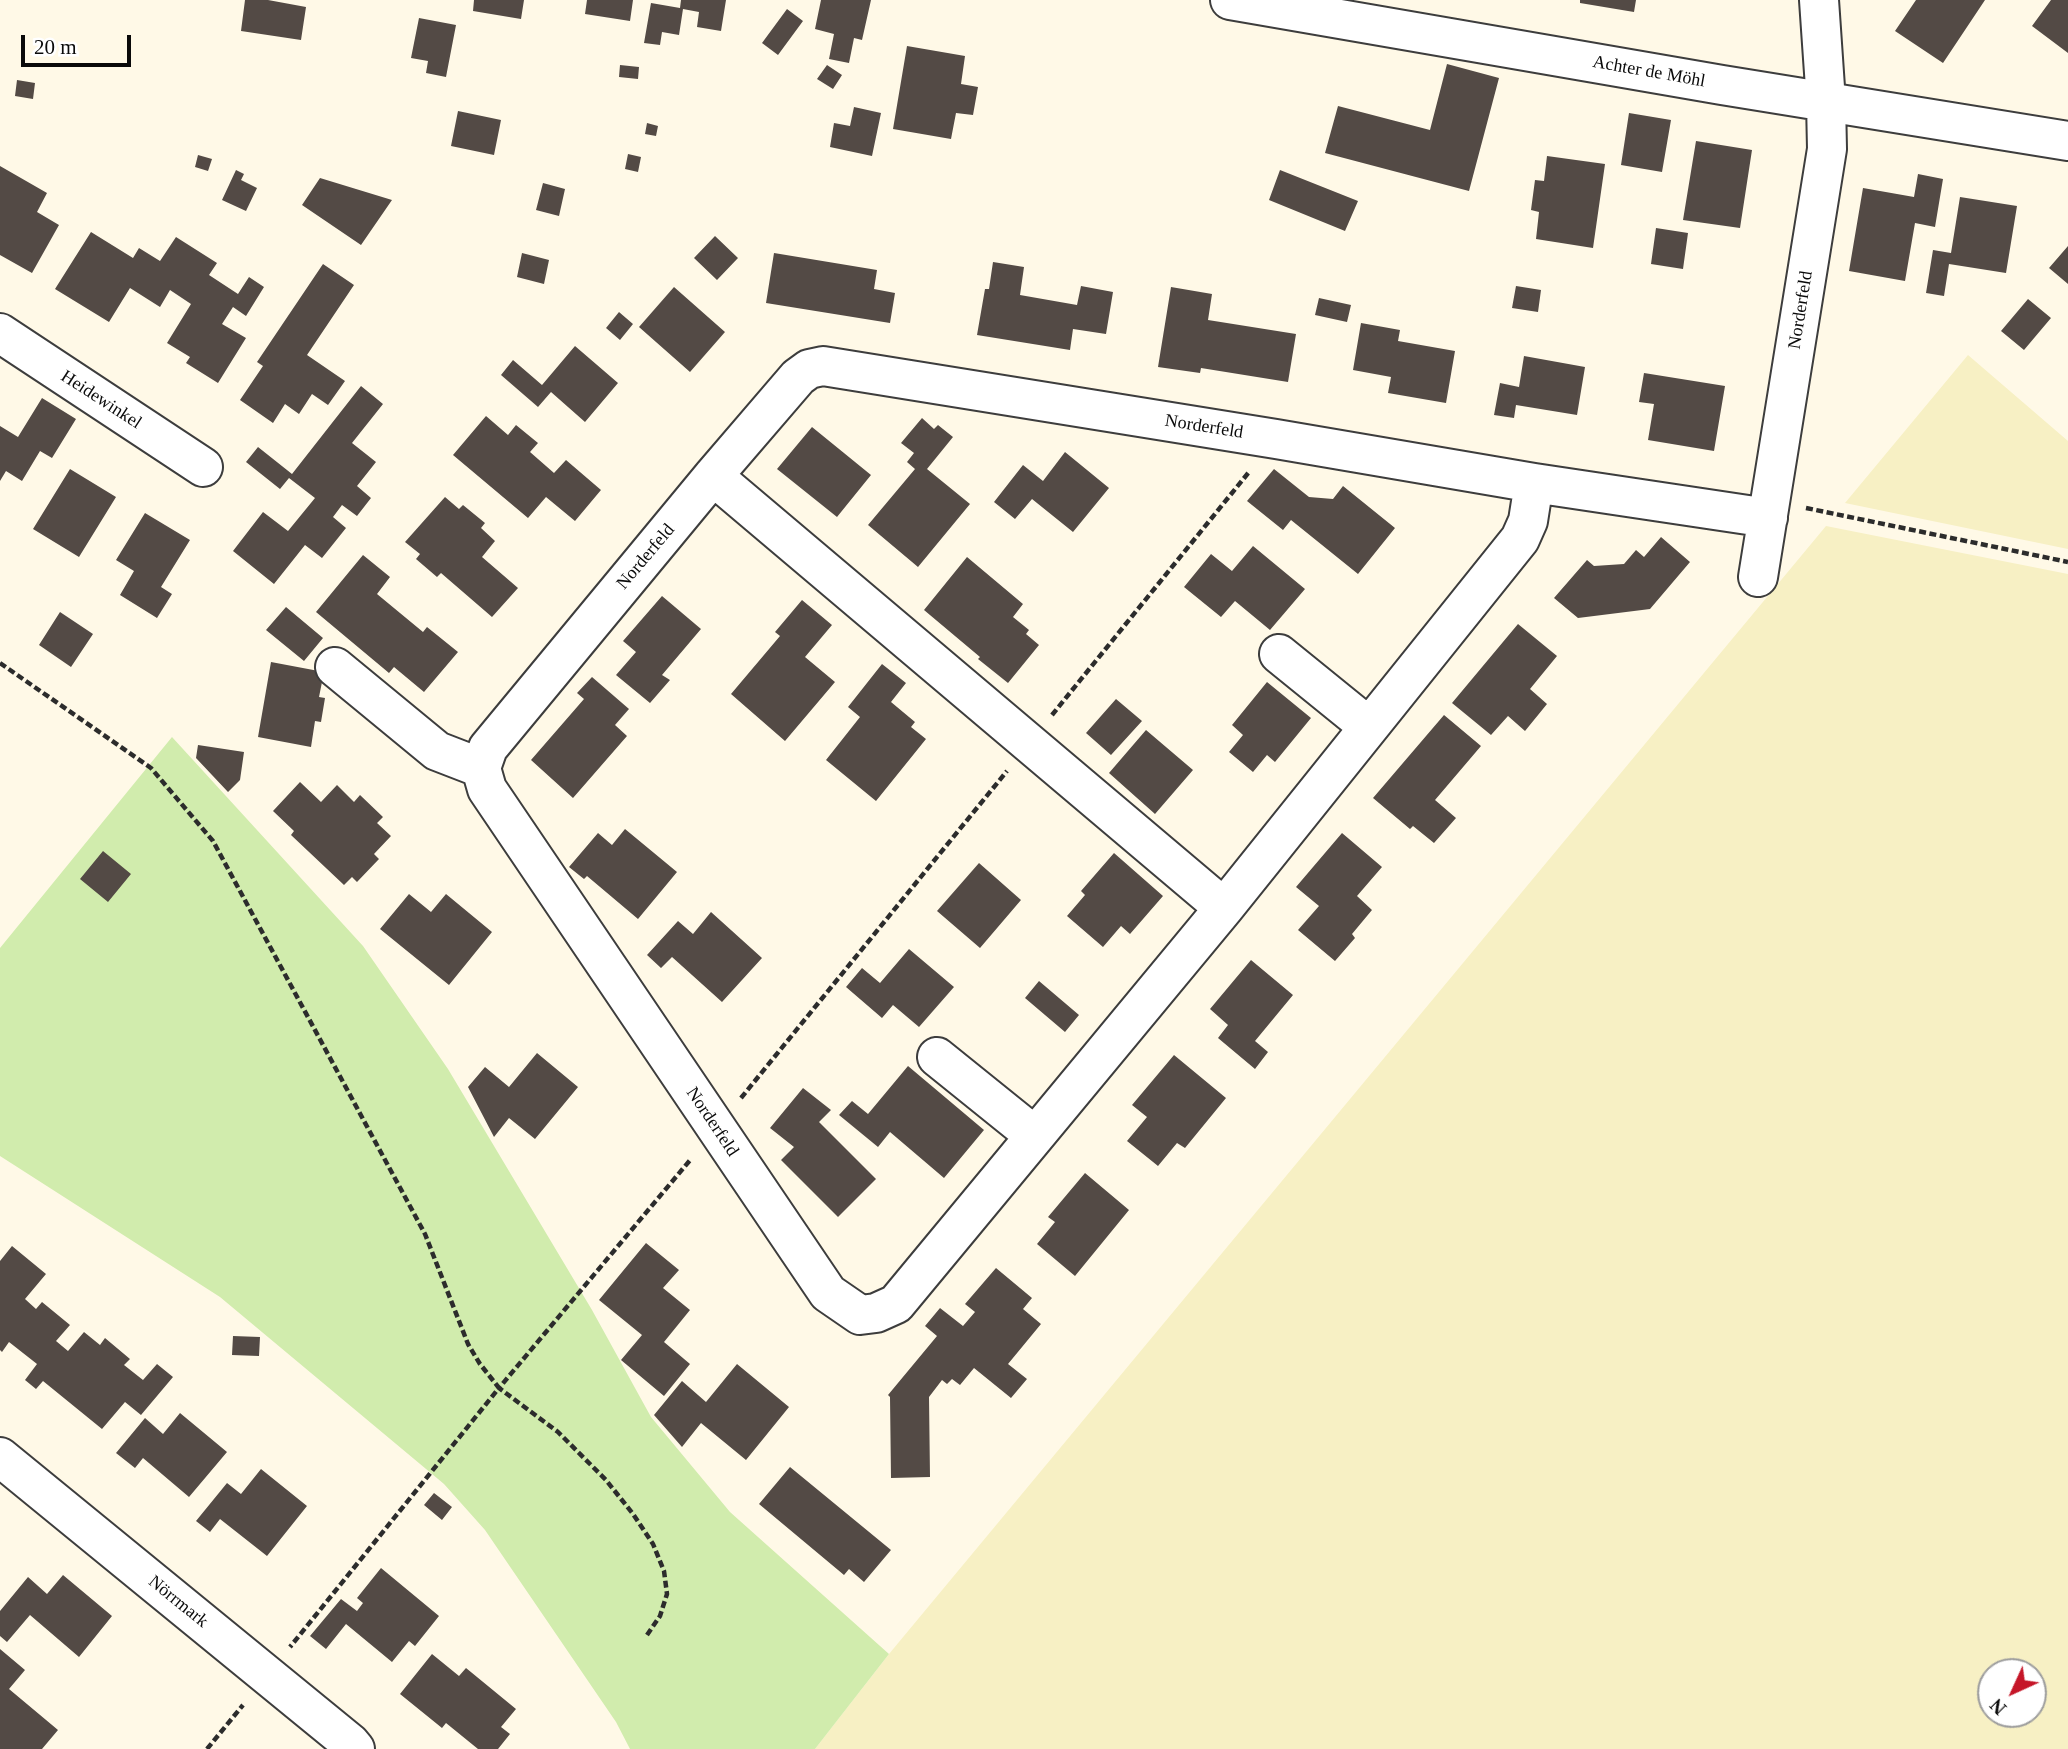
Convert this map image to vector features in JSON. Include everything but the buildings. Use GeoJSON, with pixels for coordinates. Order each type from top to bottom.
{"type":"FeatureCollection","features":[{"type":"Feature","properties":{"kind":"street","name":"Achter de Möhl"},"geometry":{"type":"LineString","coordinates":[[1230,0],[2068,141]]}},
{"type":"Feature","properties":{"kind":"street","name":"Norderfeld"},"geometry":{"type":"LineString","coordinates":[[1758,577],[1827,149],[1819,0]]}},
{"type":"Feature","properties":{"kind":"street","name":"Heidewinkel"},"geometry":{"type":"LineString","coordinates":[[0,333],[202,467]]}},
{"type":"Feature","properties":{"kind":"street","name":"Norderfeld"},"geometry":{"type":"LineString","coordinates":[[1534,483],[1528,521],[1520,539],[1224,908],[896,1304],[876,1313],[860,1315],[828,1293],[487,789],[481,768],[488,748],[713,476],[798,377],[809,369],[823,366],[1534,483],[1768,518]]}},
{"type":"Feature","properties":{"kind":"street"},"geometry":{"type":"LineString","coordinates":[[713,476],[1224,908]]}},
{"type":"Feature","properties":{"kind":"street"},"geometry":{"type":"LineString","coordinates":[[1279,654],[1369,727]]}},
{"type":"Feature","properties":{"kind":"street"},"geometry":{"type":"LineString","coordinates":[[335,667],[437,751],[481,768]]}},
{"type":"Feature","properties":{"kind":"street"},"geometry":{"type":"LineString","coordinates":[[937,1057],[1035,1136]]}},
{"type":"Feature","properties":{"kind":"street","name":"Nörrmark"},"geometry":{"type":"LineString","coordinates":[[0,1457],[355,1749]]}},
{"type":"Feature","properties":{"kind":"path"},"geometry":{"type":"LineString","coordinates":[[207,1749],[499,1388],[716,1129],[1276,439]]}},
{"type":"Feature","properties":{"kind":"path"},"geometry":{"type":"LineString","coordinates":[[1768,518],[1790,504],[2068,562]]}},
{"type":"Feature","properties":{"kind":"path"},"geometry":{"type":"LineString","coordinates":[[0,663],[151,768],[213,841],[425,1234],[468,1344],[480,1364],[499,1388],[558,1432],[606,1480],[653,1544],[664,1571],[667,1594],[660,1616],[647,1635]]}},
{"type":"Feature","properties":{"kind":"shaded area"},"geometry":{"type":"Polygon","coordinates":[[[1968,355],[2068,441],[2068,549],[1845,503],[1968,355]]]}},
{"type":"Feature","properties":{"kind":"shaded area"},"geometry":{"type":"Polygon","coordinates":[[[1826,526],[2068,574],[2068,1749],[815,1749],[889,1654],[1826,526]]]}},
{"type":"Feature","properties":{"kind":"green space"},"geometry":{"type":"Polygon","coordinates":[[[172,737],[363,946],[448,1069],[592,1310],[651,1417],[730,1512],[889,1654],[815,1749],[630,1749],[616,1722],[485,1530],[444,1484],[220,1297],[0,1156],[0,948],[172,737]]]}}]}
